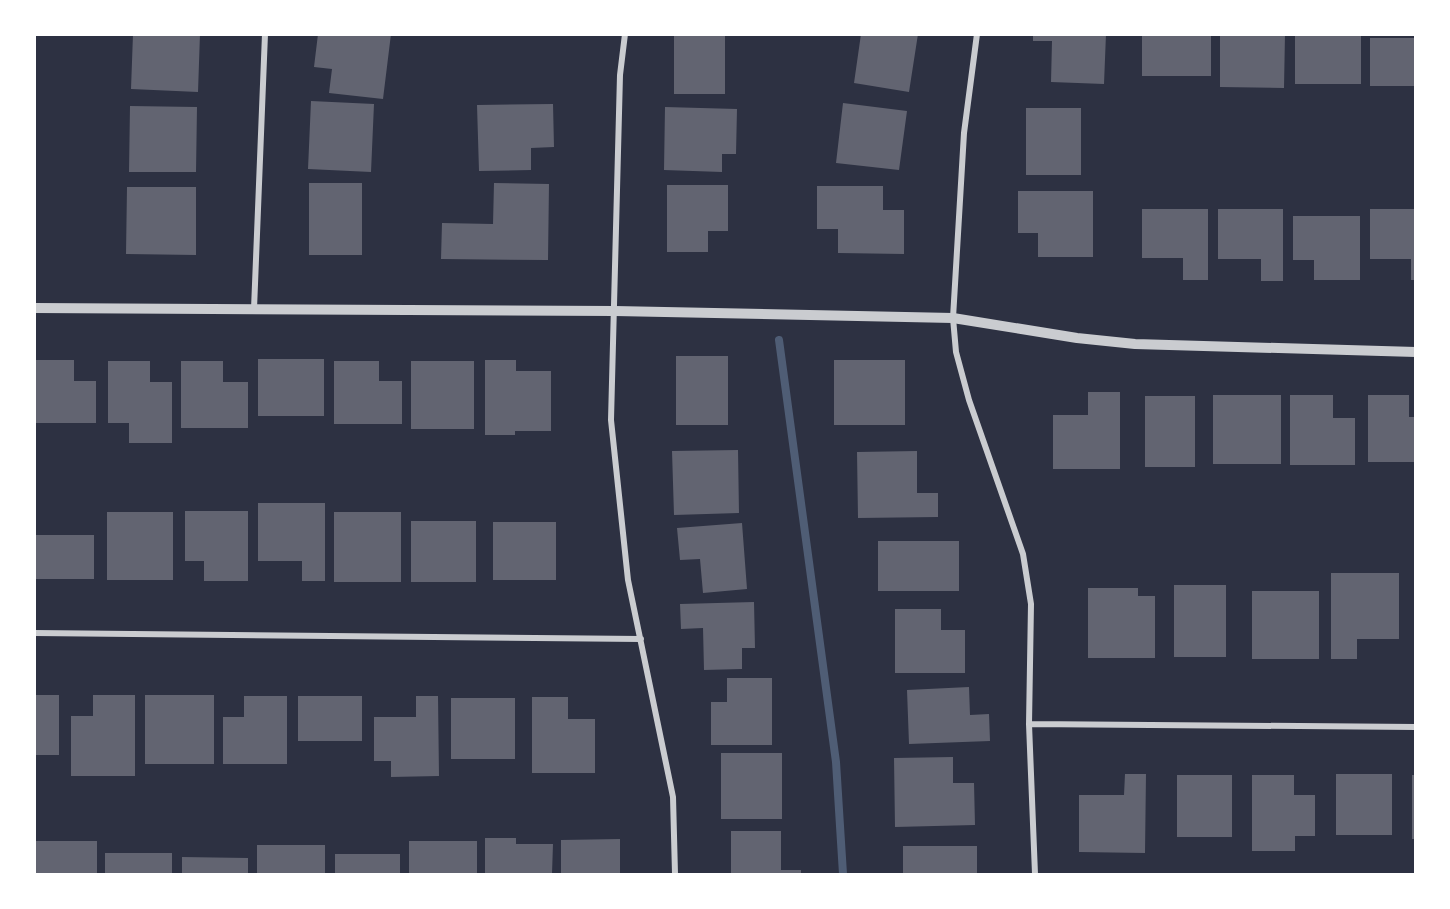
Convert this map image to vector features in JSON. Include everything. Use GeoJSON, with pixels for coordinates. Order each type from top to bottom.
{"type":"FeatureCollection","features":[{"type":"Feature","properties":{"kind":"street"},"geometry":{"type":"LineString","coordinates":[[254,309],[265,34]]}},
{"type":"Feature","properties":{"kind":"street"},"geometry":{"type":"LineString","coordinates":[[625,34],[620,75],[611,420],[628,580],[673,797],[675,874]]}},
{"type":"Feature","properties":{"kind":"street"},"geometry":{"type":"LineString","coordinates":[[977,34],[964,133],[953,318],[956,352],[969,400],[1023,554],[1031,604],[1029,724],[1035,874]]}},
{"type":"Feature","properties":{"kind":"street"},"geometry":{"type":"LineString","coordinates":[[34,308],[615,311],[953,318],[1077,338],[1135,344],[1416,352]]}},
{"type":"Feature","properties":{"kind":"street"},"geometry":{"type":"LineString","coordinates":[[34,633],[641,639]]}},
{"type":"Feature","properties":{"kind":"street"},"geometry":{"type":"LineString","coordinates":[[1029,724],[1416,727]]}},
{"type":"Feature","properties":{"kind":"building"},"geometry":{"type":"Polygon","coordinates":[[[133,34],[200,34],[198,92],[131,89],[133,34]]]}},
{"type":"Feature","properties":{"kind":"building"},"geometry":{"type":"Polygon","coordinates":[[[318,34],[391,34],[383,99],[329,93],[332,69],[314,67],[318,34]]]}},
{"type":"Feature","properties":{"kind":"building"},"geometry":{"type":"Polygon","coordinates":[[[674,34],[725,34],[725,94],[674,94],[674,34]]]}},
{"type":"Feature","properties":{"kind":"building"},"geometry":{"type":"Polygon","coordinates":[[[861,34],[918,34],[909,92],[854,83],[861,34]]]}},
{"type":"Feature","properties":{"kind":"building"},"geometry":{"type":"Polygon","coordinates":[[[1033,34],[1106,34],[1104,84],[1051,82],[1052,41],[1033,41],[1033,34]]]}},
{"type":"Feature","properties":{"kind":"building"},"geometry":{"type":"Polygon","coordinates":[[[1142,34],[1211,34],[1211,76],[1142,76],[1142,34]]]}},
{"type":"Feature","properties":{"kind":"building"},"geometry":{"type":"Polygon","coordinates":[[[1220,34],[1285,34],[1284,88],[1220,87],[1220,34]]]}},
{"type":"Feature","properties":{"kind":"building"},"geometry":{"type":"Polygon","coordinates":[[[1336,34],[1361,34],[1361,84],[1295,84],[1295,36],[1336,36],[1336,34]]]}},
{"type":"Feature","properties":{"kind":"building"},"geometry":{"type":"Polygon","coordinates":[[[1370,38],[1416,38],[1416,86],[1370,86],[1370,38]]]}},
{"type":"Feature","properties":{"kind":"building"},"geometry":{"type":"Polygon","coordinates":[[[311,101],[374,104],[371,172],[308,169],[311,101]]]}},
{"type":"Feature","properties":{"kind":"building"},"geometry":{"type":"Polygon","coordinates":[[[843,103],[907,111],[899,170],[836,163],[843,103]]]}},
{"type":"Feature","properties":{"kind":"building"},"geometry":{"type":"Polygon","coordinates":[[[553,104],[554,147],[531,148],[531,170],[479,171],[477,105],[553,104]]]}},
{"type":"Feature","properties":{"kind":"building"},"geometry":{"type":"Polygon","coordinates":[[[130,106],[197,107],[196,172],[129,172],[130,106]]]}},
{"type":"Feature","properties":{"kind":"building"},"geometry":{"type":"Polygon","coordinates":[[[665,107],[737,109],[736,154],[722,154],[722,172],[664,170],[665,107]]]}},
{"type":"Feature","properties":{"kind":"building"},"geometry":{"type":"Polygon","coordinates":[[[1026,108],[1081,108],[1081,175],[1026,175],[1026,108]]]}},
{"type":"Feature","properties":{"kind":"building"},"geometry":{"type":"Polygon","coordinates":[[[309,183],[362,183],[362,255],[309,255],[309,183]]]}},
{"type":"Feature","properties":{"kind":"building"},"geometry":{"type":"Polygon","coordinates":[[[494,183],[549,184],[548,260],[441,259],[442,223],[493,224],[494,183]]]}},
{"type":"Feature","properties":{"kind":"building"},"geometry":{"type":"Polygon","coordinates":[[[667,185],[728,185],[728,231],[708,231],[708,252],[667,252],[667,185]]]}},
{"type":"Feature","properties":{"kind":"building"},"geometry":{"type":"Polygon","coordinates":[[[817,186],[883,186],[883,210],[904,210],[904,254],[838,253],[838,229],[817,229],[817,186]]]}},
{"type":"Feature","properties":{"kind":"building"},"geometry":{"type":"Polygon","coordinates":[[[127,187],[196,187],[196,255],[126,254],[127,187]]]}},
{"type":"Feature","properties":{"kind":"building"},"geometry":{"type":"Polygon","coordinates":[[[1018,191],[1093,191],[1093,257],[1038,257],[1038,233],[1018,233],[1018,191]]]}},
{"type":"Feature","properties":{"kind":"building"},"geometry":{"type":"Polygon","coordinates":[[[1142,209],[1208,209],[1208,280],[1183,280],[1183,258],[1142,258],[1142,209]]]}},
{"type":"Feature","properties":{"kind":"building"},"geometry":{"type":"Polygon","coordinates":[[[1218,209],[1283,209],[1283,281],[1261,281],[1261,259],[1218,259],[1218,209]]]}},
{"type":"Feature","properties":{"kind":"building"},"geometry":{"type":"Polygon","coordinates":[[[1370,209],[1416,209],[1416,280],[1411,280],[1411,259],[1370,259],[1370,209]]]}},
{"type":"Feature","properties":{"kind":"building"},"geometry":{"type":"Polygon","coordinates":[[[1293,216],[1360,216],[1360,280],[1314,280],[1314,260],[1293,260],[1293,216]]]}},
{"type":"Feature","properties":{"kind":"building"},"geometry":{"type":"Polygon","coordinates":[[[676,356],[728,356],[728,425],[676,425],[676,356]]]}},
{"type":"Feature","properties":{"kind":"building"},"geometry":{"type":"Polygon","coordinates":[[[258,359],[324,359],[324,416],[258,416],[258,359]]]}},
{"type":"Feature","properties":{"kind":"building"},"geometry":{"type":"Polygon","coordinates":[[[34,360],[74,360],[74,381],[96,381],[96,423],[34,423],[34,360]]]}},
{"type":"Feature","properties":{"kind":"building"},"geometry":{"type":"Polygon","coordinates":[[[485,360],[516,360],[516,371],[551,371],[551,431],[515,431],[515,435],[485,435],[485,360]]]}},
{"type":"Feature","properties":{"kind":"building"},"geometry":{"type":"Polygon","coordinates":[[[834,360],[905,360],[905,425],[834,425],[834,360]]]}},
{"type":"Feature","properties":{"kind":"building"},"geometry":{"type":"Polygon","coordinates":[[[108,361],[150,361],[150,382],[172,382],[172,443],[129,443],[129,423],[108,423],[108,361]]]}},
{"type":"Feature","properties":{"kind":"building"},"geometry":{"type":"Polygon","coordinates":[[[181,361],[223,361],[223,382],[248,382],[248,428],[181,428],[181,361]]]}},
{"type":"Feature","properties":{"kind":"building"},"geometry":{"type":"Polygon","coordinates":[[[334,361],[379,361],[379,381],[402,381],[402,424],[334,424],[334,361]]]}},
{"type":"Feature","properties":{"kind":"building"},"geometry":{"type":"Polygon","coordinates":[[[411,361],[474,361],[474,429],[411,429],[411,361]]]}},
{"type":"Feature","properties":{"kind":"building"},"geometry":{"type":"Polygon","coordinates":[[[1088,392],[1120,392],[1120,469],[1053,469],[1053,415],[1088,415],[1088,392]]]}},
{"type":"Feature","properties":{"kind":"building"},"geometry":{"type":"Polygon","coordinates":[[[1213,395],[1281,395],[1281,464],[1213,464],[1213,395]]]}},
{"type":"Feature","properties":{"kind":"building"},"geometry":{"type":"Polygon","coordinates":[[[1290,395],[1333,395],[1333,418],[1355,418],[1355,465],[1290,465],[1290,395]]]}},
{"type":"Feature","properties":{"kind":"building"},"geometry":{"type":"Polygon","coordinates":[[[1368,395],[1409,395],[1409,417],[1416,417],[1416,462],[1368,462],[1368,395]]]}},
{"type":"Feature","properties":{"kind":"building"},"geometry":{"type":"Polygon","coordinates":[[[1145,396],[1195,396],[1195,467],[1145,467],[1145,396]]]}},
{"type":"Feature","properties":{"kind":"building"},"geometry":{"type":"Polygon","coordinates":[[[738,450],[739,513],[674,515],[672,451],[738,450]]]}},
{"type":"Feature","properties":{"kind":"building"},"geometry":{"type":"Polygon","coordinates":[[[917,451],[917,493],[938,493],[938,517],[858,518],[857,452],[917,451]]]}},
{"type":"Feature","properties":{"kind":"building"},"geometry":{"type":"Polygon","coordinates":[[[258,503],[325,503],[325,581],[302,581],[302,561],[258,561],[258,503]]]}},
{"type":"Feature","properties":{"kind":"building"},"geometry":{"type":"Polygon","coordinates":[[[185,511],[248,511],[248,581],[204,581],[204,561],[185,561],[185,511]]]}},
{"type":"Feature","properties":{"kind":"building"},"geometry":{"type":"Polygon","coordinates":[[[107,512],[173,512],[173,580],[107,580],[107,512]]]}},
{"type":"Feature","properties":{"kind":"building"},"geometry":{"type":"Polygon","coordinates":[[[334,512],[401,512],[401,582],[334,582],[334,512]]]}},
{"type":"Feature","properties":{"kind":"building"},"geometry":{"type":"Polygon","coordinates":[[[411,521],[476,521],[476,582],[411,582],[411,521]]]}},
{"type":"Feature","properties":{"kind":"building"},"geometry":{"type":"Polygon","coordinates":[[[493,522],[556,522],[556,580],[493,580],[493,522]]]}},
{"type":"Feature","properties":{"kind":"building"},"geometry":{"type":"Polygon","coordinates":[[[742,523],[747,589],[703,593],[700,559],[680,560],[677,528],[742,523]]]}},
{"type":"Feature","properties":{"kind":"building"},"geometry":{"type":"Polygon","coordinates":[[[34,535],[94,535],[94,579],[34,579],[34,535]]]}},
{"type":"Feature","properties":{"kind":"building"},"geometry":{"type":"Polygon","coordinates":[[[878,541],[959,541],[959,591],[878,591],[878,541]]]}},
{"type":"Feature","properties":{"kind":"building"},"geometry":{"type":"Polygon","coordinates":[[[1331,573],[1399,573],[1399,639],[1357,639],[1357,659],[1331,659],[1331,573]]]}},
{"type":"Feature","properties":{"kind":"building"},"geometry":{"type":"Polygon","coordinates":[[[1174,585],[1226,585],[1226,657],[1174,657],[1174,585]]]}},
{"type":"Feature","properties":{"kind":"building"},"geometry":{"type":"Polygon","coordinates":[[[1088,588],[1138,588],[1138,596],[1155,596],[1155,658],[1088,658],[1088,588]]]}},
{"type":"Feature","properties":{"kind":"building"},"geometry":{"type":"Polygon","coordinates":[[[1252,591],[1319,591],[1319,659],[1252,659],[1252,591]]]}},
{"type":"Feature","properties":{"kind":"building"},"geometry":{"type":"Polygon","coordinates":[[[754,602],[755,648],[742,648],[742,669],[704,670],[703,628],[681,629],[680,604],[754,602]]]}},
{"type":"Feature","properties":{"kind":"building"},"geometry":{"type":"Polygon","coordinates":[[[895,609],[941,609],[941,630],[965,630],[965,673],[895,673],[895,609]]]}},
{"type":"Feature","properties":{"kind":"building"},"geometry":{"type":"Polygon","coordinates":[[[727,678],[772,678],[772,745],[711,745],[711,702],[727,702],[727,678]]]}},
{"type":"Feature","properties":{"kind":"building"},"geometry":{"type":"Polygon","coordinates":[[[969,687],[970,715],[989,714],[990,741],[909,744],[907,690],[969,687]]]}},
{"type":"Feature","properties":{"kind":"building"},"geometry":{"type":"Polygon","coordinates":[[[34,695],[59,695],[59,755],[34,755],[34,695]]]}},
{"type":"Feature","properties":{"kind":"building"},"geometry":{"type":"Polygon","coordinates":[[[93,695],[135,695],[135,776],[71,776],[71,716],[93,716],[93,695]]]}},
{"type":"Feature","properties":{"kind":"building"},"geometry":{"type":"Polygon","coordinates":[[[145,695],[214,695],[214,764],[145,764],[145,695]]]}},
{"type":"Feature","properties":{"kind":"building"},"geometry":{"type":"Polygon","coordinates":[[[244,696],[287,696],[287,764],[223,764],[223,717],[244,717],[244,696]]]}},
{"type":"Feature","properties":{"kind":"building"},"geometry":{"type":"Polygon","coordinates":[[[298,696],[362,696],[362,741],[298,741],[298,696]]]}},
{"type":"Feature","properties":{"kind":"building"},"geometry":{"type":"Polygon","coordinates":[[[416,696],[438,696],[439,776],[391,777],[391,761],[374,761],[374,717],[416,717],[416,696]]]}},
{"type":"Feature","properties":{"kind":"building"},"geometry":{"type":"Polygon","coordinates":[[[532,697],[568,697],[568,719],[595,719],[595,773],[532,773],[532,697]]]}},
{"type":"Feature","properties":{"kind":"building"},"geometry":{"type":"Polygon","coordinates":[[[451,698],[515,698],[515,759],[451,759],[451,698]]]}},
{"type":"Feature","properties":{"kind":"building"},"geometry":{"type":"Polygon","coordinates":[[[721,753],[782,753],[782,819],[721,819],[721,753]]]}},
{"type":"Feature","properties":{"kind":"building"},"geometry":{"type":"Polygon","coordinates":[[[953,757],[953,783],[974,783],[975,825],[895,827],[894,758],[953,757]]]}},
{"type":"Feature","properties":{"kind":"building"},"geometry":{"type":"Polygon","coordinates":[[[1125,774],[1146,774],[1145,853],[1079,852],[1079,795],[1124,795],[1125,774]]]}},
{"type":"Feature","properties":{"kind":"building"},"geometry":{"type":"Polygon","coordinates":[[[1336,774],[1392,774],[1392,835],[1336,835],[1336,774]]]}},
{"type":"Feature","properties":{"kind":"building"},"geometry":{"type":"Polygon","coordinates":[[[1177,775],[1232,775],[1232,837],[1177,837],[1177,775]]]}},
{"type":"Feature","properties":{"kind":"building"},"geometry":{"type":"Polygon","coordinates":[[[1252,775],[1294,775],[1294,795],[1315,795],[1315,836],[1295,836],[1295,851],[1252,851],[1252,775]]]}},
{"type":"Feature","properties":{"kind":"building"},"geometry":{"type":"Polygon","coordinates":[[[1412,775],[1416,775],[1416,839],[1412,839],[1412,775]]]}},
{"type":"Feature","properties":{"kind":"building"},"geometry":{"type":"Polygon","coordinates":[[[731,831],[781,831],[781,870],[801,870],[801,874],[731,874],[731,831]]]}},
{"type":"Feature","properties":{"kind":"building"},"geometry":{"type":"Polygon","coordinates":[[[485,838],[516,838],[516,844],[553,844],[552,874],[485,874],[485,838]]]}},
{"type":"Feature","properties":{"kind":"building"},"geometry":{"type":"Polygon","coordinates":[[[620,839],[620,874],[561,874],[561,840],[620,839]]]}},
{"type":"Feature","properties":{"kind":"building"},"geometry":{"type":"Polygon","coordinates":[[[34,841],[97,841],[97,874],[34,874],[34,841]]]}},
{"type":"Feature","properties":{"kind":"building"},"geometry":{"type":"Polygon","coordinates":[[[409,841],[477,841],[477,874],[409,874],[409,841]]]}},
{"type":"Feature","properties":{"kind":"building"},"geometry":{"type":"Polygon","coordinates":[[[257,845],[325,845],[325,874],[257,874],[257,845]]]}},
{"type":"Feature","properties":{"kind":"building"},"geometry":{"type":"Polygon","coordinates":[[[903,846],[977,846],[977,874],[903,874],[903,846]]]}},
{"type":"Feature","properties":{"kind":"building"},"geometry":{"type":"Polygon","coordinates":[[[105,853],[172,853],[172,874],[105,874],[105,853]]]}},
{"type":"Feature","properties":{"kind":"building"},"geometry":{"type":"Polygon","coordinates":[[[335,854],[400,854],[400,874],[335,874],[335,854]]]}},
{"type":"Feature","properties":{"kind":"building"},"geometry":{"type":"Polygon","coordinates":[[[182,857],[248,858],[248,874],[182,874],[182,857]]]}},
{"type":"Feature","properties":{"kind":"waterway"},"geometry":{"type":"LineString","coordinates":[[779,340],[836,762],[843,874]]}}]}
